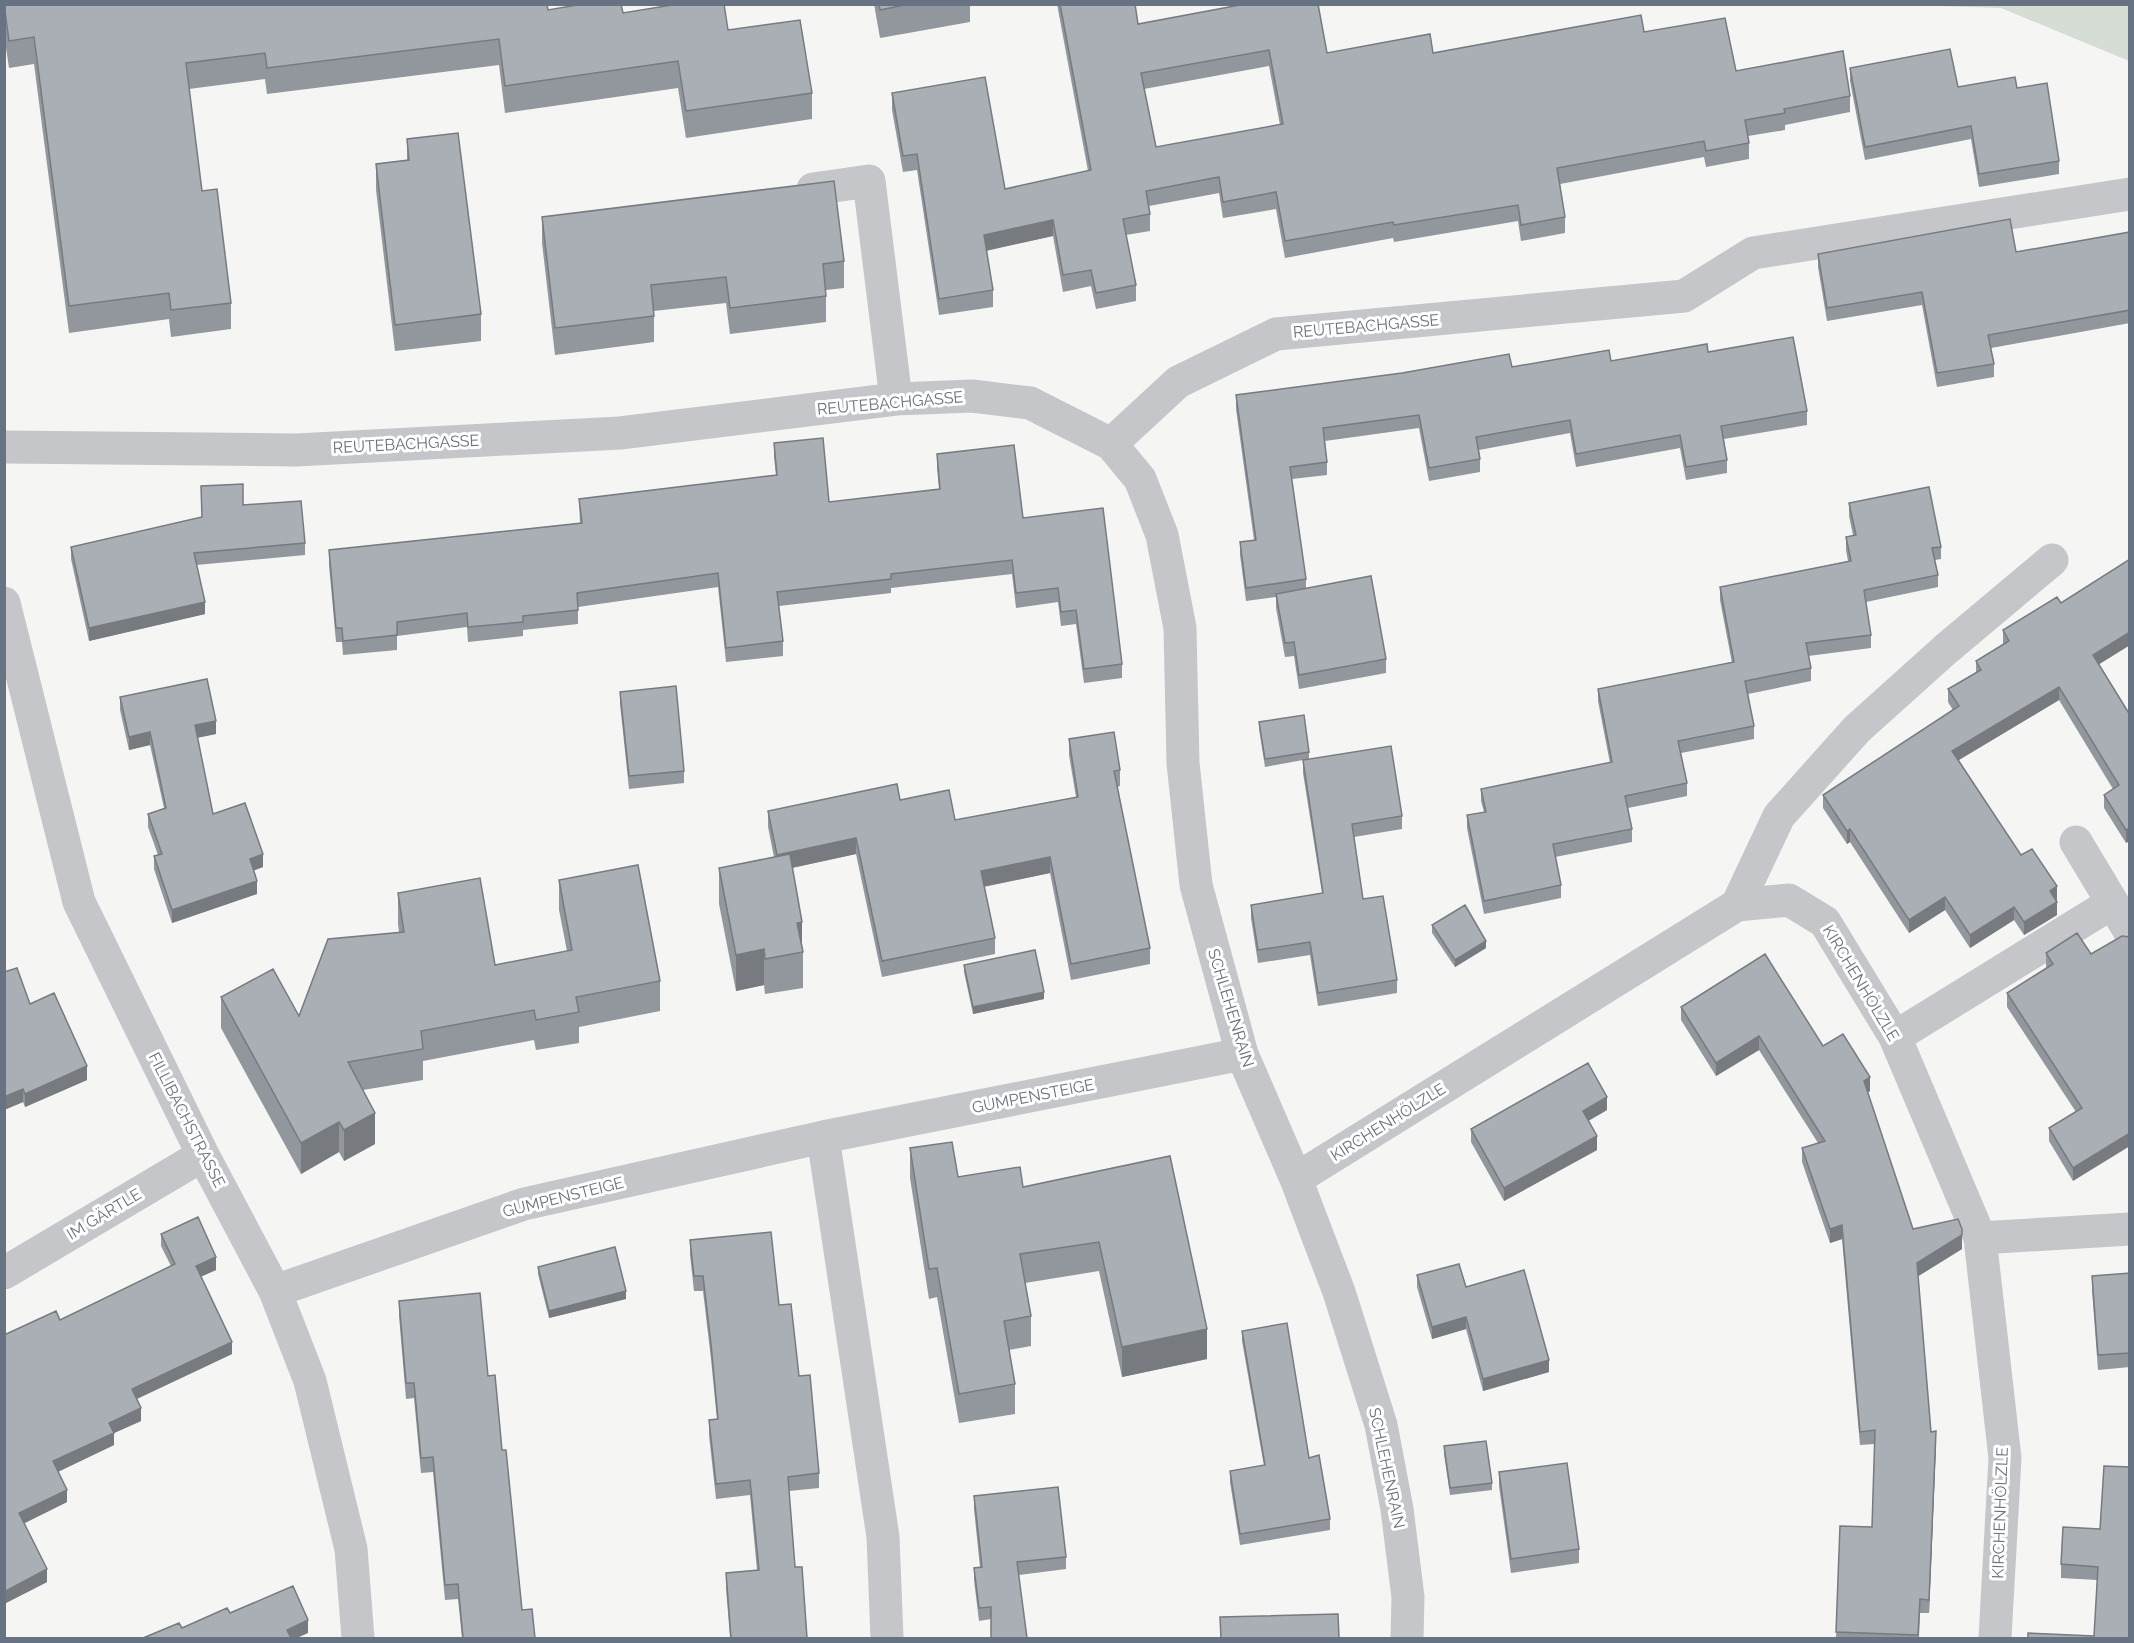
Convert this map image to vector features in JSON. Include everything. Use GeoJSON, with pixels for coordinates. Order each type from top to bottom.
{"type":"FeatureCollection","features":[{"type":"Feature","properties":{"kind":"street"},"geometry":{"type":"LineString","coordinates":[[813,189],[868,182],[896,399]]}},
{"type":"Feature","properties":{"kind":"street","name":"REUTEBACHGASSE"},"geometry":{"type":"LineString","coordinates":[[4,447],[296,450],[620,433],[896,399],[972,396],[1030,403],[1111,444],[1178,382],[1276,334],[1684,296],[1754,253],[2130,194]]}},
{"type":"Feature","properties":{"kind":"street","name":"SCHLEHENRAIN"},"geometry":{"type":"LineString","coordinates":[[1111,444],[1140,479],[1162,535],[1180,628],[1183,764],[1196,885],[1242,1054],[1296,1179],[1339,1292],[1381,1425],[1397,1509],[1408,1597],[1407,1638]]}},
{"type":"Feature","properties":{"kind":"street"},"geometry":{"type":"LineString","coordinates":[[1737,905],[1779,816],[1857,729],[1946,649],[2052,560]]}},
{"type":"Feature","properties":{"kind":"street","name":"FILLIBACHSTRASSE"},"geometry":{"type":"LineString","coordinates":[[4,603],[79,902],[203,1155],[275,1291],[310,1381],[351,1550],[358,1638]]}},
{"type":"Feature","properties":{"kind":"street"},"geometry":{"type":"LineString","coordinates":[[2076,842],[2130,932]]}},
{"type":"Feature","properties":{"kind":"street","name":"KIRCHENHÖLZLE"},"geometry":{"type":"LineString","coordinates":[[1296,1179],[1737,905],[1789,900],[1825,922],[1895,1037],[1980,1238],[2005,1458],[1995,1638]]}},
{"type":"Feature","properties":{"kind":"street"},"geometry":{"type":"LineString","coordinates":[[1895,1037],[2112,903]]}},
{"type":"Feature","properties":{"kind":"street","name":"GUMPENSTEIGE"},"geometry":{"type":"LineString","coordinates":[[275,1291],[524,1204],[823,1137],[1242,1054]]}},
{"type":"Feature","properties":{"kind":"street"},"geometry":{"type":"LineString","coordinates":[[823,1137],[883,1537],[887,1638]]}},
{"type":"Feature","properties":{"kind":"street","name":"IM GÄRTLE"},"geometry":{"type":"LineString","coordinates":[[4,1273],[203,1155]]}},
{"type":"Feature","properties":{"kind":"street"},"geometry":{"type":"LineString","coordinates":[[1980,1238],[2130,1229]]}},
{"type":"Feature","properties":{"kind":"shaded area"},"geometry":{"type":"Polygon","coordinates":[[[1905,5],[2129,5],[2129,61],[2001,8],[1905,5]]]}},
{"type":"Feature","properties":{"kind":"building"},"geometry":{"type":"Polygon","coordinates":[[[4,4],[547,4],[548,10],[583,4],[621,4],[623,13],[678,4],[724,4],[728,30],[800,20],[812,93],[686,111],[678,61],[505,86],[499,39],[267,68],[265,53],[186,63],[202,191],[217,189],[231,303],[171,310],[169,293],[69,306],[34,37],[9,41],[4,4]]]}},
{"type":"Feature","properties":{"kind":"building"},"geometry":{"type":"Polygon","coordinates":[[[879,4],[909,4],[880,10],[879,4]]]}},
{"type":"Feature","properties":{"kind":"building"},"geometry":{"type":"Polygon","coordinates":[[[1060,4],[1135,4],[1138,24],[1245,4],[1318,4],[1327,53],[1430,34],[1433,53],[1641,15],[1644,32],[1725,18],[1736,71],[1843,51],[1850,96],[1784,109],[1785,113],[1745,120],[1749,143],[1706,151],[1704,141],[1557,168],[1565,217],[1521,225],[1518,205],[1394,225],[1393,222],[1285,241],[1276,192],[1223,202],[1219,177],[1146,191],[1150,214],[1123,219],[1136,285],[1096,293],[1091,270],[1063,275],[1053,220],[984,235],[993,290],[939,299],[917,154],[903,156],[892,93],[985,77],[1005,189],[1091,170],[1060,4]],[[1269,50],[1141,73],[1156,147],[1283,124],[1269,50]]]}},
{"type":"Feature","properties":{"kind":"building"},"geometry":{"type":"Polygon","coordinates":[[[1950,49],[1958,87],[2015,77],[2017,88],[2047,83],[2059,161],[1979,174],[1971,126],[1865,147],[1850,68],[1950,49]]]}},
{"type":"Feature","properties":{"kind":"building"},"geometry":{"type":"Polygon","coordinates":[[[458,133],[481,314],[395,325],[376,164],[409,160],[407,139],[458,133]]]}},
{"type":"Feature","properties":{"kind":"building"},"geometry":{"type":"Polygon","coordinates":[[[834,181],[844,261],[823,264],[826,296],[730,308],[726,277],[651,285],[654,316],[555,328],[542,217],[834,181]]]}},
{"type":"Feature","properties":{"kind":"building"},"geometry":{"type":"Polygon","coordinates":[[[2010,219],[2016,252],[2130,232],[2130,310],[1988,335],[1994,364],[1937,373],[1922,292],[1827,308],[1818,254],[2010,219]]]}},
{"type":"Feature","properties":{"kind":"building"},"geometry":{"type":"Polygon","coordinates":[[[1793,337],[1807,411],[1721,426],[1727,460],[1686,467],[1680,435],[1576,454],[1570,420],[1476,437],[1480,459],[1429,468],[1419,415],[1323,428],[1327,462],[1290,467],[1306,579],[1246,588],[1240,542],[1256,540],[1236,395],[1402,373],[1509,354],[1512,367],[1609,350],[1611,361],[1707,344],[1708,352],[1793,337]]]}},
{"type":"Feature","properties":{"kind":"building"},"geometry":{"type":"Polygon","coordinates":[[[823,438],[829,502],[940,489],[937,454],[1014,445],[1023,518],[1103,508],[1122,664],[1084,669],[1076,610],[1061,612],[1058,588],[1016,593],[1012,560],[891,574],[891,579],[777,592],[783,641],[726,648],[718,573],[577,593],[578,610],[523,616],[523,622],[468,627],[467,613],[397,622],[397,635],[343,641],[342,628],[336,628],[329,550],[582,523],[579,499],[777,475],[774,443],[823,438]]]}},
{"type":"Feature","properties":{"kind":"building"},"geometry":{"type":"Polygon","coordinates":[[[243,484],[243,505],[301,501],[305,543],[194,553],[205,602],[89,628],[71,547],[202,517],[201,486],[243,484]]]}},
{"type":"Feature","properties":{"kind":"building"},"geometry":{"type":"Polygon","coordinates":[[[1929,487],[1941,547],[1932,548],[1938,575],[1864,590],[1871,635],[1806,643],[1811,668],[1745,681],[1754,726],[1678,741],[1687,783],[1625,796],[1632,829],[1553,844],[1561,885],[1484,901],[1467,815],[1486,812],[1481,789],[1612,762],[1598,689],[1734,662],[1720,587],[1851,561],[1846,537],[1856,535],[1849,503],[1929,487]]]}},
{"type":"Feature","properties":{"kind":"building"},"geometry":{"type":"Polygon","coordinates":[[[2130,559],[2130,632],[2093,655],[2130,715],[2130,828],[2126,830],[2104,795],[2119,785],[2059,687],[1952,751],[2021,855],[2032,849],[2057,886],[2050,891],[2057,902],[2024,922],[2014,907],[1970,935],[1945,897],[1909,920],[1850,829],[1847,831],[1823,795],[1959,706],[1948,689],[1981,670],[1976,661],[2009,641],[2003,630],[2057,597],[2061,603],[2130,559]]]}},
{"type":"Feature","properties":{"kind":"building"},"geometry":{"type":"Polygon","coordinates":[[[1371,576],[1386,659],[1299,675],[1294,642],[1285,643],[1276,594],[1371,576]]]}},
{"type":"Feature","properties":{"kind":"building"},"geometry":{"type":"Polygon","coordinates":[[[207,679],[216,721],[195,725],[213,814],[245,803],[263,854],[250,859],[257,881],[172,910],[154,856],[162,854],[148,814],[166,808],[150,732],[129,737],[120,697],[207,679]]]}},
{"type":"Feature","properties":{"kind":"building"},"geometry":{"type":"Polygon","coordinates":[[[676,686],[684,771],[629,776],[620,692],[676,686]]]}},
{"type":"Feature","properties":{"kind":"building"},"geometry":{"type":"Polygon","coordinates":[[[1304,715],[1309,752],[1265,759],[1259,722],[1304,715]]]}},
{"type":"Feature","properties":{"kind":"building"},"geometry":{"type":"Polygon","coordinates":[[[1114,732],[1120,770],[1114,771],[1150,948],[1071,964],[1050,857],[981,871],[995,938],[882,961],[856,838],[777,855],[768,811],[897,784],[900,800],[949,790],[955,820],[1078,797],[1069,739],[1114,732]]]}},
{"type":"Feature","properties":{"kind":"building"},"geometry":{"type":"Polygon","coordinates":[[[1391,746],[1402,816],[1352,824],[1363,899],[1383,896],[1397,980],[1318,993],[1310,942],[1258,950],[1251,905],[1323,893],[1303,760],[1391,746]]]}},
{"type":"Feature","properties":{"kind":"building"},"geometry":{"type":"Polygon","coordinates":[[[790,854],[802,922],[797,923],[803,952],[765,959],[764,949],[736,955],[719,868],[790,854]]]}},
{"type":"Feature","properties":{"kind":"building"},"geometry":{"type":"Polygon","coordinates":[[[638,865],[660,981],[576,997],[579,1012],[536,1020],[534,1010],[421,1031],[423,1049],[348,1062],[375,1113],[344,1130],[339,1122],[301,1143],[221,997],[273,969],[299,1016],[328,939],[404,932],[398,893],[480,878],[495,965],[572,950],[559,880],[638,865]]]}},
{"type":"Feature","properties":{"kind":"building"},"geometry":{"type":"Polygon","coordinates":[[[1465,905],[1486,941],[1455,960],[1432,925],[1465,905]]]}},
{"type":"Feature","properties":{"kind":"building"},"geometry":{"type":"Polygon","coordinates":[[[2077,933],[2091,954],[2122,936],[2130,937],[2130,1133],[2073,1168],[2049,1128],[2082,1108],[2007,993],[2053,964],[2046,953],[2077,933]]]}},
{"type":"Feature","properties":{"kind":"building"},"geometry":{"type":"Polygon","coordinates":[[[1035,950],[1044,992],[973,1007],[964,965],[1035,950]]]}},
{"type":"Feature","properties":{"kind":"building"},"geometry":{"type":"Polygon","coordinates":[[[1765,954],[1823,1046],[1843,1034],[1870,1077],[1864,1081],[1913,1229],[1958,1219],[1962,1229],[1962,1235],[1917,1263],[1931,1432],[1936,1431],[1929,1600],[1920,1599],[1918,1635],[1836,1632],[1840,1526],[1872,1527],[1875,1430],[1860,1432],[1842,1225],[1830,1229],[1802,1148],[1825,1141],[1759,1036],[1716,1063],[1681,1007],[1765,954]]]}},
{"type":"Feature","properties":{"kind":"building"},"geometry":{"type":"Polygon","coordinates":[[[17,968],[30,1004],[54,993],[87,1066],[25,1094],[23,1089],[4,1097],[4,972],[17,968]]]}},
{"type":"Feature","properties":{"kind":"building"},"geometry":{"type":"Polygon","coordinates":[[[1588,1063],[1607,1097],[1583,1111],[1597,1136],[1504,1188],[1471,1129],[1588,1063]]]}},
{"type":"Feature","properties":{"kind":"building"},"geometry":{"type":"Polygon","coordinates":[[[952,1142],[958,1177],[1020,1167],[1023,1187],[1170,1156],[1207,1329],[1122,1347],[1099,1242],[1020,1254],[1031,1316],[1004,1321],[1015,1384],[959,1394],[937,1268],[929,1269],[910,1148],[952,1142]]]}},
{"type":"Feature","properties":{"kind":"building"},"geometry":{"type":"Polygon","coordinates":[[[198,1217],[216,1257],[196,1266],[232,1342],[132,1389],[141,1408],[109,1423],[114,1433],[53,1461],[67,1490],[19,1513],[47,1569],[4,1592],[4,1335],[56,1311],[60,1320],[175,1264],[161,1234],[198,1217]]]}},
{"type":"Feature","properties":{"kind":"building"},"geometry":{"type":"Polygon","coordinates":[[[771,1232],[779,1305],[791,1304],[799,1376],[810,1375],[819,1473],[788,1477],[795,1567],[802,1567],[807,1638],[731,1638],[726,1573],[759,1570],[750,1480],[716,1484],[709,1420],[718,1419],[711,1344],[703,1276],[694,1276],[690,1240],[771,1232]]]}},
{"type":"Feature","properties":{"kind":"building"},"geometry":{"type":"Polygon","coordinates":[[[615,1247],[626,1291],[549,1311],[538,1267],[615,1247]]]}},
{"type":"Feature","properties":{"kind":"building"},"geometry":{"type":"Polygon","coordinates":[[[1459,1264],[1466,1287],[1524,1270],[1549,1360],[1483,1379],[1466,1317],[1432,1327],[1417,1275],[1459,1264]]]}},
{"type":"Feature","properties":{"kind":"building"},"geometry":{"type":"Polygon","coordinates":[[[2130,1273],[2130,1353],[2098,1355],[2092,1276],[2130,1273]]]}},
{"type":"Feature","properties":{"kind":"building"},"geometry":{"type":"Polygon","coordinates":[[[480,1293],[488,1376],[495,1375],[502,1450],[506,1450],[522,1610],[532,1609],[535,1638],[463,1638],[458,1584],[445,1585],[433,1457],[421,1458],[414,1383],[406,1383],[399,1301],[480,1293]]]}},
{"type":"Feature","properties":{"kind":"building"},"geometry":{"type":"Polygon","coordinates":[[[1287,1323],[1309,1458],[1319,1455],[1330,1519],[1240,1534],[1230,1471],[1265,1465],[1242,1331],[1287,1323]]]}},
{"type":"Feature","properties":{"kind":"building"},"geometry":{"type":"Polygon","coordinates":[[[1486,1441],[1492,1483],[1450,1488],[1444,1446],[1486,1441]]]}},
{"type":"Feature","properties":{"kind":"building"},"geometry":{"type":"Polygon","coordinates":[[[1567,1463],[1579,1549],[1511,1559],[1499,1472],[1567,1463]]]}},
{"type":"Feature","properties":{"kind":"building"},"geometry":{"type":"Polygon","coordinates":[[[2104,1466],[2130,1467],[2130,1638],[2028,1638],[2028,1633],[2094,1636],[2098,1567],[2061,1564],[2063,1527],[2100,1529],[2104,1466]]]}},
{"type":"Feature","properties":{"kind":"building"},"geometry":{"type":"Polygon","coordinates":[[[1058,1487],[1066,1557],[1017,1562],[1027,1638],[991,1638],[991,1607],[979,1608],[974,1568],[982,1567],[974,1496],[1058,1487]]]}},
{"type":"Feature","properties":{"kind":"building"},"geometry":{"type":"Polygon","coordinates":[[[293,1586],[308,1620],[287,1630],[291,1638],[143,1638],[179,1623],[182,1628],[227,1608],[230,1613],[293,1586]]]}},
{"type":"Feature","properties":{"kind":"building"},"geometry":{"type":"Polygon","coordinates":[[[1338,1614],[1339,1638],[1221,1638],[1220,1617],[1338,1614]]]}}]}
